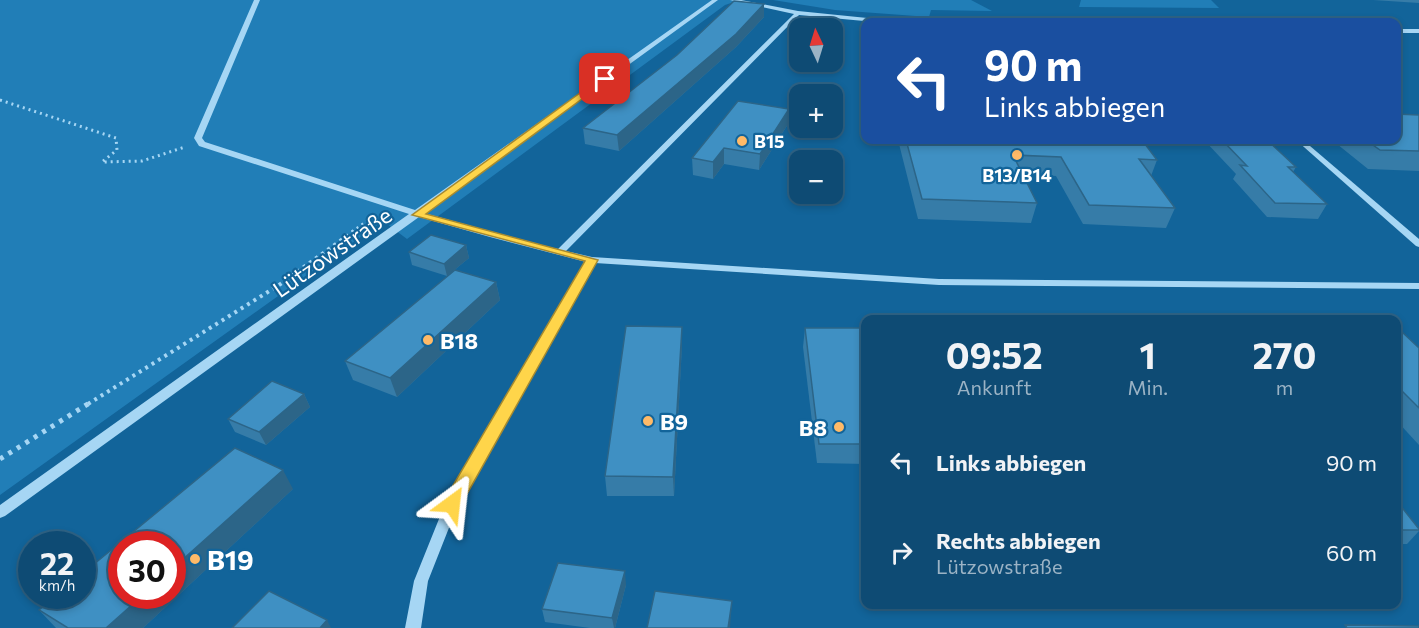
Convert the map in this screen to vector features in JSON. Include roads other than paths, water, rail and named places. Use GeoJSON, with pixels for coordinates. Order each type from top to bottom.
{"type":"FeatureCollection","features":[{"type":"Feature","properties":{"kind":"street"},"geometry":{"type":"LineString","coordinates":[[257,0],[198,138],[202,144],[417,215],[592,260],[939,282],[1419,286]]}},
{"type":"Feature","properties":{"kind":"street","name":"Lützowstraße"},"geometry":{"type":"LineString","coordinates":[[0,512],[715,0]]}},
{"type":"Feature","properties":{"kind":"street"},"geometry":{"type":"LineString","coordinates":[[733,0],[798,13],[861,19]]}},
{"type":"Feature","properties":{"kind":"street"},"geometry":{"type":"LineString","coordinates":[[560,252],[798,13]]}},
{"type":"Feature","properties":{"kind":"street"},"geometry":{"type":"LineString","coordinates":[[1401,31],[1419,31]]}},
{"type":"Feature","properties":{"kind":"street"},"geometry":{"type":"LineString","coordinates":[[1304,144],[1419,244]]}},
{"type":"Feature","properties":{"kind":"street"},"geometry":{"type":"LineString","coordinates":[[412,628],[421,581],[452,504],[592,260]]}},
{"type":"Feature","properties":{"kind":"place","name":"B15"},"geometry":{"type":"Point","coordinates":[742,141]}},
{"type":"Feature","properties":{"kind":"place","name":"B13/B14"},"geometry":{"type":"Point","coordinates":[1017,155]}},
{"type":"Feature","properties":{"kind":"place","name":"B18"},"geometry":{"type":"Point","coordinates":[428,340]}},
{"type":"Feature","properties":{"kind":"place","name":"B9"},"geometry":{"type":"Point","coordinates":[648,421]}},
{"type":"Feature","properties":{"kind":"place","name":"B8"},"geometry":{"type":"Point","coordinates":[839,427]}},
{"type":"Feature","properties":{"kind":"place","name":"B19"},"geometry":{"type":"Point","coordinates":[195,559]}}]}
